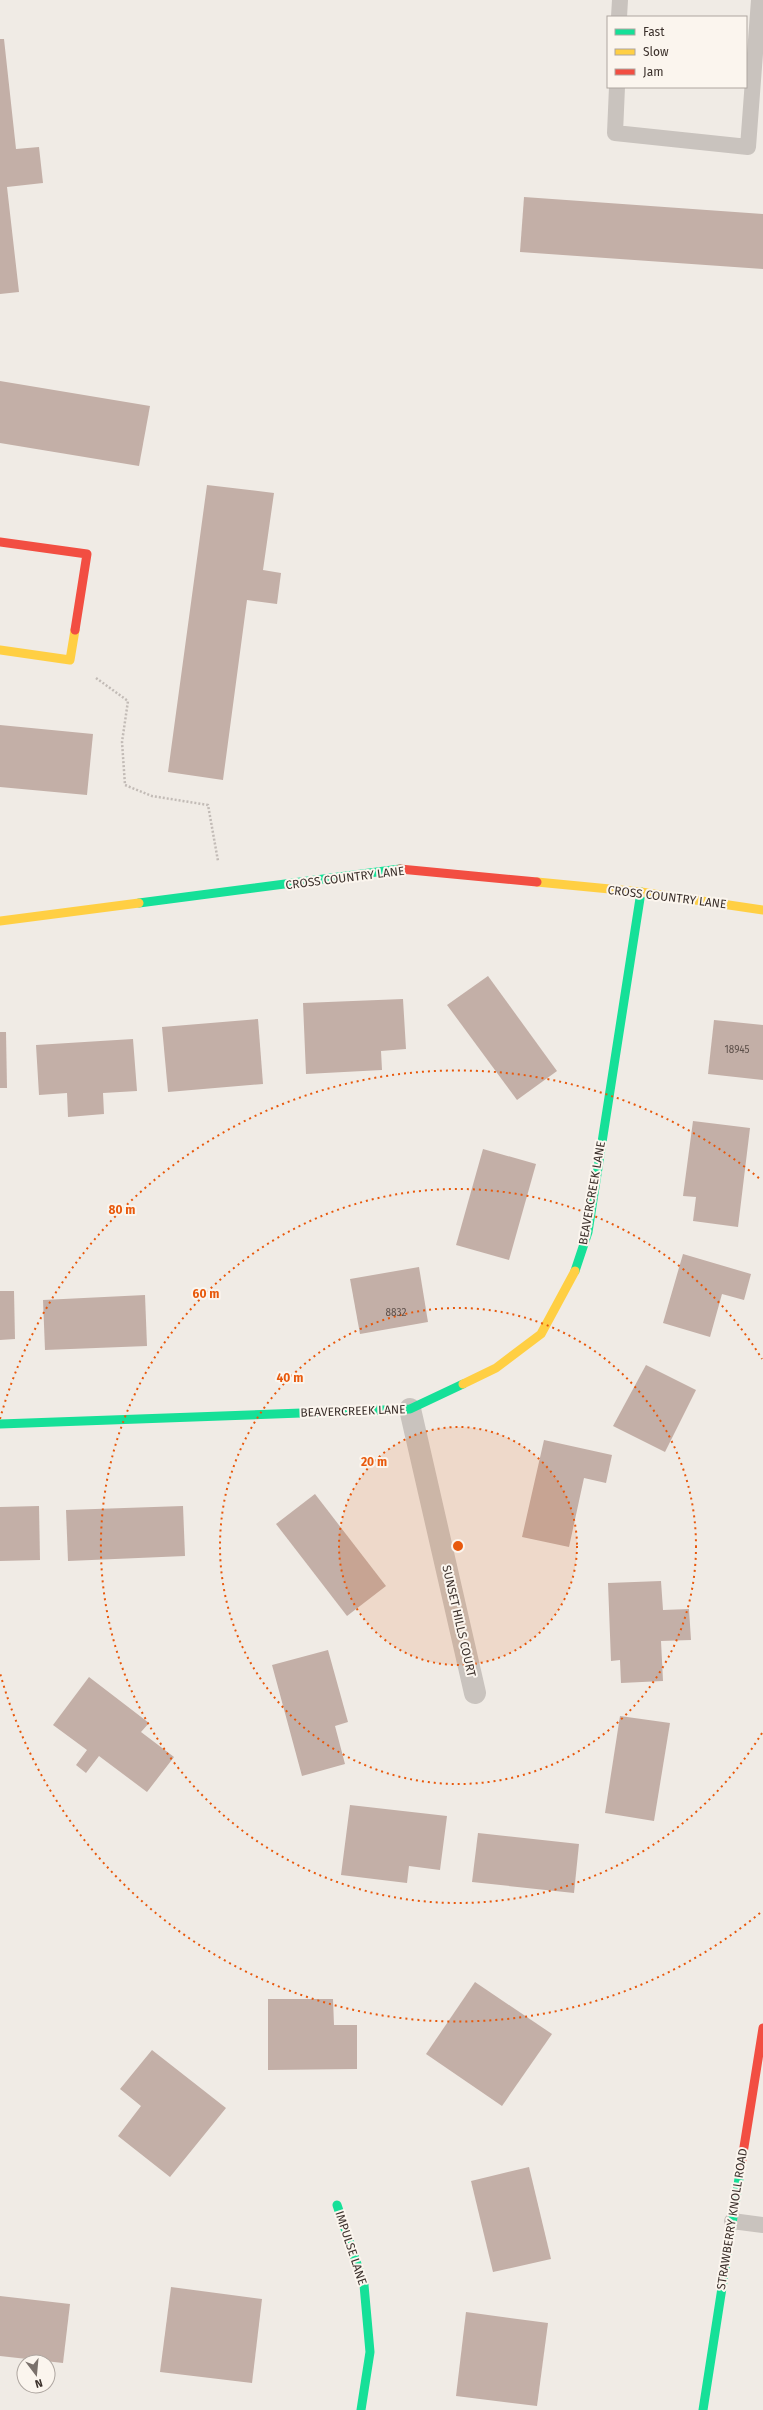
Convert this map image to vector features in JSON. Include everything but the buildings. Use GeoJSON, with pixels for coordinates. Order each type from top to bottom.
{"type":"FeatureCollection","features":[{"type":"Feature","properties":{"kind":"street"},"geometry":{"type":"LineString","coordinates":[[0,542],[87,554],[70,660],[0,650]]}},
{"type":"Feature","properties":{"kind":"street","name":"CROSS COUNTRY LANE"},"geometry":{"type":"LineString","coordinates":[[0,921],[402,869],[641,892],[763,910]]}},
{"type":"Feature","properties":{"kind":"street","name":"BEAVERCREEK LANE"},"geometry":{"type":"LineString","coordinates":[[0,1424],[410,1409],[496,1368],[541,1334],[575,1272],[588,1232],[641,892]]}},
{"type":"Feature","properties":{"kind":"street","name":"SUNSET HILLS COURT"},"geometry":{"type":"LineString","coordinates":[[410,1409],[475,1693]]}},
{"type":"Feature","properties":{"kind":"street","name":"STRAWBERRY KNOLL ROAD"},"geometry":{"type":"LineString","coordinates":[[703,2410],[763,2028]]}},
{"type":"Feature","properties":{"kind":"street","name":"IMPULSE LANE"},"geometry":{"type":"LineString","coordinates":[[337,2205],[364,2286],[370,2352],[361,2410]]}},
{"type":"Feature","properties":{"kind":"lane"},"geometry":{"type":"LineString","coordinates":[[619,16],[620,0]]}},
{"type":"Feature","properties":{"kind":"lane"},"geometry":{"type":"LineString","coordinates":[[617,88],[615,133],[748,147],[759,0]]}},
{"type":"Feature","properties":{"kind":"lane"},"geometry":{"type":"LineString","coordinates":[[732,2221],[763,2225]]}},
{"type":"Feature","properties":{"kind":"path"},"geometry":{"type":"LineString","coordinates":[[70,660],[128,701],[122,742],[125,785],[152,796],[208,805],[224,893]]}},
{"type":"Feature","properties":{"kind":"traffic: fast"},"geometry":{"type":"LineString","coordinates":[[139,903],[400,869]]}},
{"type":"Feature","properties":{"kind":"traffic: fast"},"geometry":{"type":"LineString","coordinates":[[575,1271],[588,1232],[641,892]]}},
{"type":"Feature","properties":{"kind":"traffic: fast"},"geometry":{"type":"LineString","coordinates":[[0,1424],[410,1409],[463,1384]]}},
{"type":"Feature","properties":{"kind":"traffic: fast"},"geometry":{"type":"LineString","coordinates":[[703,2410],[740,2172]]}},
{"type":"Feature","properties":{"kind":"traffic: fast"},"geometry":{"type":"LineString","coordinates":[[337,2205],[364,2285],[370,2352],[361,2410]]}},
{"type":"Feature","properties":{"kind":"traffic: slow"},"geometry":{"type":"LineString","coordinates":[[0,650],[70,660],[75,630]]}},
{"type":"Feature","properties":{"kind":"traffic: slow"},"geometry":{"type":"LineString","coordinates":[[537,882],[641,892],[763,910]]}},
{"type":"Feature","properties":{"kind":"traffic: slow"},"geometry":{"type":"LineString","coordinates":[[0,921],[139,903]]}},
{"type":"Feature","properties":{"kind":"traffic: slow"},"geometry":{"type":"LineString","coordinates":[[463,1384],[496,1368],[541,1334],[575,1271]]}},
{"type":"Feature","properties":{"kind":"traffic: jam"},"geometry":{"type":"LineString","coordinates":[[0,542],[87,554],[75,630]]}},
{"type":"Feature","properties":{"kind":"traffic: jam"},"geometry":{"type":"LineString","coordinates":[[400,869],[537,882]]}},
{"type":"Feature","properties":{"kind":"traffic: jam"},"geometry":{"type":"LineString","coordinates":[[740,2172],[763,2028]]}}]}
